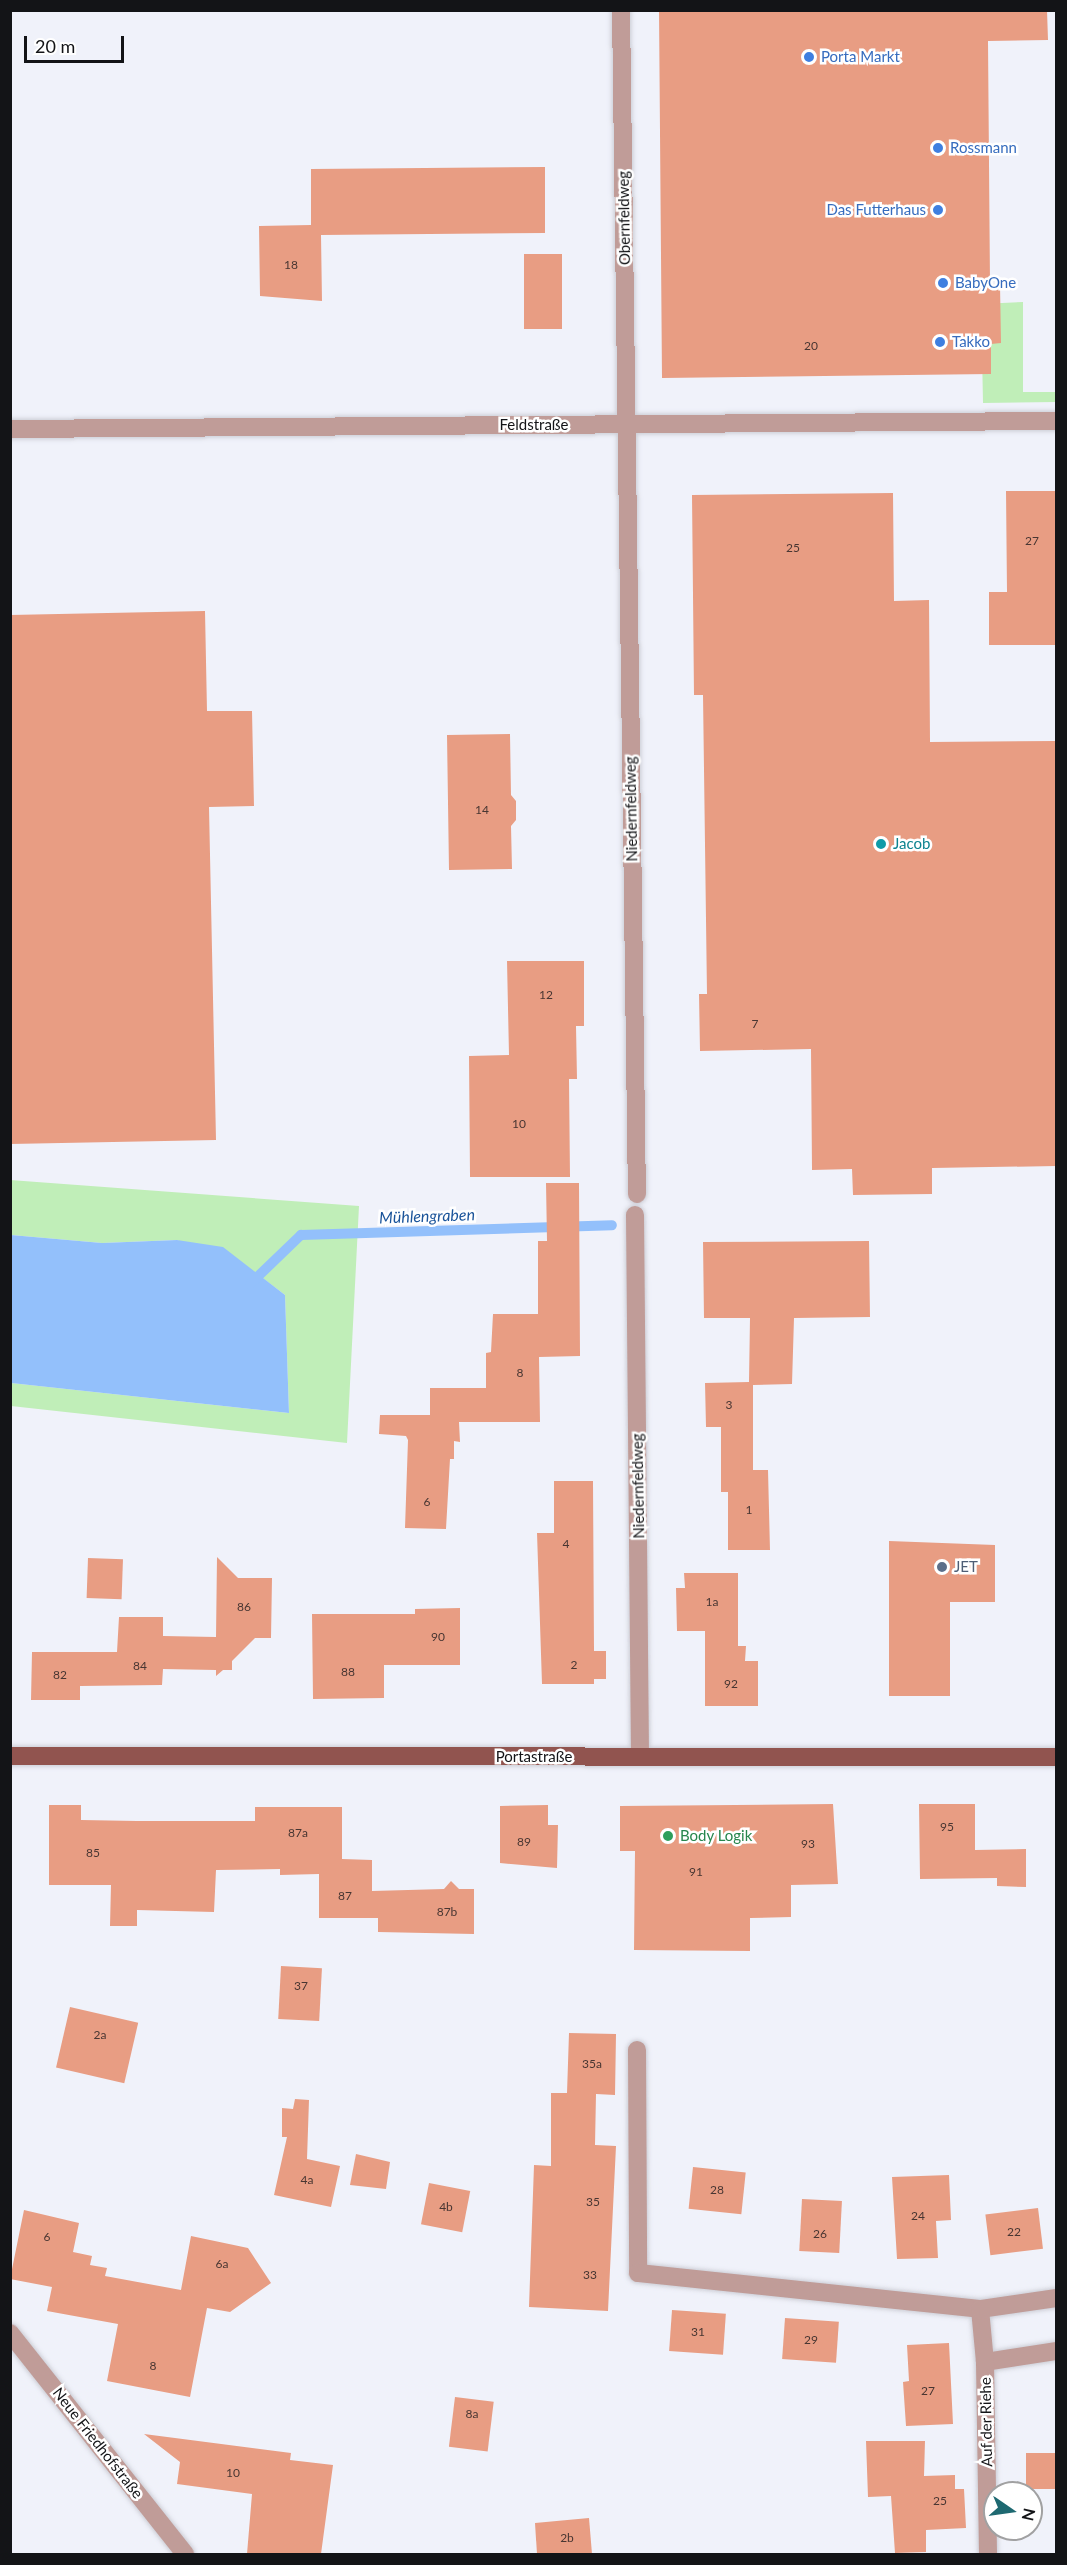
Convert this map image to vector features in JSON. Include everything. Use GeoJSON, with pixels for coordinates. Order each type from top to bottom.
{"type":"FeatureCollection","features":[{"type":"Feature","properties":{"kind":"main road","name":"Portastraße"},"geometry":{"type":"LineString","coordinates":[[10,1756],[1056,1756]]}},
{"type":"Feature","properties":{"kind":"street","name":"Obernfeldweg"},"geometry":{"type":"LineString","coordinates":[[621,10],[626,425]]}},
{"type":"Feature","properties":{"kind":"street","name":"Feldstraße"},"geometry":{"type":"LineString","coordinates":[[10,429],[1056,421]]}},
{"type":"Feature","properties":{"kind":"street","name":"Niedernfeldweg"},"geometry":{"type":"LineString","coordinates":[[626,425],[637,1194]]}},
{"type":"Feature","properties":{"kind":"street","name":"Niedernfeldweg"},"geometry":{"type":"LineString","coordinates":[[635,1215],[640,1757]]}},
{"type":"Feature","properties":{"kind":"street"},"geometry":{"type":"LineString","coordinates":[[637,2050],[638,2273],[980,2309],[1056,2298]]}},
{"type":"Feature","properties":{"kind":"street","name":"Auf der Riehe"},"geometry":{"type":"LineString","coordinates":[[980,2309],[985,2362],[988,2554]]}},
{"type":"Feature","properties":{"kind":"street","name":"Neue Friedhofstraße"},"geometry":{"type":"LineString","coordinates":[[10,2333],[185,2554]]}},
{"type":"Feature","properties":{"kind":"street","name":"Auf der Riehe"},"geometry":{"type":"LineString","coordinates":[[985,2362],[1056,2351]]}},
{"type":"Feature","properties":{"kind":"green space"},"geometry":{"type":"Polygon","coordinates":[[[1023,302],[1023,392],[1056,392],[1056,402],[983,403],[981,304],[1023,302]]]}},
{"type":"Feature","properties":{"kind":"green space"},"geometry":{"type":"Polygon","coordinates":[[[10,1180],[359,1206],[347,1443],[11,1406],[11,1383],[289,1413],[285,1295],[260,1276],[177,1240],[102,1243],[11,1235],[10,1180]]]}},
{"type":"Feature","properties":{"kind":"water"},"geometry":{"type":"Polygon","coordinates":[[[11,1235],[102,1243],[177,1240],[223,1247],[285,1295],[289,1413],[11,1383],[11,1235]]]}},
{"type":"Feature","properties":{"kind":"building"},"geometry":{"type":"Polygon","coordinates":[[[659,10],[1047,10],[1048,40],[988,41],[990,284],[1000,284],[1001,343],[991,344],[991,374],[662,378],[659,10]]]}},
{"type":"Feature","properties":{"kind":"building"},"geometry":{"type":"Polygon","coordinates":[[[545,167],[545,233],[321,235],[322,301],[260,296],[259,226],[311,225],[311,169],[545,167]]]}},
{"type":"Feature","properties":{"kind":"building"},"geometry":{"type":"Polygon","coordinates":[[[524,254],[562,254],[562,329],[524,329],[524,254]]]}},
{"type":"Feature","properties":{"kind":"building"},"geometry":{"type":"Polygon","coordinates":[[[1006,491],[1056,491],[1056,645],[989,645],[989,592],[1007,592],[1006,491]]]}},
{"type":"Feature","properties":{"kind":"building"},"geometry":{"type":"Polygon","coordinates":[[[893,493],[894,601],[929,600],[930,742],[1056,741],[1056,1166],[932,1168],[932,1194],[853,1195],[852,1169],[812,1170],[811,1049],[700,1051],[699,994],[707,994],[703,695],[694,695],[692,495],[893,493]]]}},
{"type":"Feature","properties":{"kind":"building"},"geometry":{"type":"Polygon","coordinates":[[[205,611],[207,711],[252,711],[254,806],[209,807],[216,1140],[10,1144],[10,615],[205,611]]]}},
{"type":"Feature","properties":{"kind":"building"},"geometry":{"type":"Polygon","coordinates":[[[510,734],[511,795],[516,801],[516,820],[511,826],[512,869],[449,870],[447,735],[510,734]]]}},
{"type":"Feature","properties":{"kind":"building"},"geometry":{"type":"Polygon","coordinates":[[[507,961],[584,961],[584,1026],[576,1026],[577,1079],[569,1079],[570,1177],[470,1177],[469,1056],[509,1055],[507,961]]]}},
{"type":"Feature","properties":{"kind":"building"},"geometry":{"type":"Polygon","coordinates":[[[546,1183],[579,1183],[580,1356],[539,1357],[540,1422],[459,1422],[460,1442],[454,1441],[454,1459],[450,1459],[446,1529],[405,1528],[408,1440],[406,1436],[379,1434],[380,1415],[430,1415],[430,1388],[486,1388],[486,1353],[491,1352],[493,1314],[538,1314],[538,1241],[547,1241],[546,1183]]]}},
{"type":"Feature","properties":{"kind":"building"},"geometry":{"type":"Polygon","coordinates":[[[869,1241],[870,1317],[794,1318],[792,1384],[753,1385],[753,1470],[768,1470],[770,1550],[728,1550],[728,1492],[721,1492],[721,1427],[706,1427],[705,1383],[749,1382],[750,1318],[704,1318],[703,1242],[869,1241]]]}},
{"type":"Feature","properties":{"kind":"building"},"geometry":{"type":"Polygon","coordinates":[[[554,1481],[593,1481],[594,1651],[606,1651],[606,1679],[594,1679],[594,1684],[542,1684],[537,1533],[554,1533],[554,1481]]]}},
{"type":"Feature","properties":{"kind":"building"},"geometry":{"type":"Polygon","coordinates":[[[889,1541],[995,1545],[995,1602],[950,1602],[950,1696],[889,1696],[889,1541]]]}},
{"type":"Feature","properties":{"kind":"building"},"geometry":{"type":"Polygon","coordinates":[[[217,1557],[238,1578],[272,1578],[271,1638],[255,1638],[232,1661],[232,1670],[223,1670],[216,1676],[216,1670],[163,1669],[162,1685],[80,1686],[80,1700],[31,1700],[32,1652],[117,1652],[119,1617],[163,1617],[163,1636],[216,1637],[217,1557]]]}},
{"type":"Feature","properties":{"kind":"building"},"geometry":{"type":"Polygon","coordinates":[[[88,1558],[123,1559],[122,1599],[87,1598],[88,1558]]]}},
{"type":"Feature","properties":{"kind":"building"},"geometry":{"type":"Polygon","coordinates":[[[684,1573],[738,1573],[738,1646],[746,1646],[745,1661],[758,1661],[758,1706],[705,1706],[705,1631],[677,1631],[676,1588],[685,1588],[684,1573]]]}},
{"type":"Feature","properties":{"kind":"building"},"geometry":{"type":"Polygon","coordinates":[[[460,1608],[460,1665],[384,1665],[384,1698],[313,1699],[312,1614],[415,1614],[415,1609],[460,1608]]]}},
{"type":"Feature","properties":{"kind":"building"},"geometry":{"type":"Polygon","coordinates":[[[833,1804],[838,1884],[791,1885],[791,1917],[750,1918],[750,1951],[634,1950],[635,1851],[620,1851],[620,1806],[833,1804]]]}},
{"type":"Feature","properties":{"kind":"building"},"geometry":{"type":"Polygon","coordinates":[[[919,1804],[975,1804],[975,1850],[1026,1849],[1026,1887],[997,1886],[997,1878],[920,1879],[919,1804]]]}},
{"type":"Feature","properties":{"kind":"building"},"geometry":{"type":"Polygon","coordinates":[[[49,1805],[81,1805],[81,1820],[137,1821],[255,1821],[255,1807],[342,1807],[342,1859],[372,1860],[372,1891],[444,1889],[451,1881],[459,1889],[474,1889],[474,1934],[378,1932],[378,1918],[319,1918],[319,1874],[280,1875],[280,1869],[216,1870],[214,1912],[137,1910],[137,1926],[110,1926],[111,1885],[49,1885],[49,1805]]]}},
{"type":"Feature","properties":{"kind":"building"},"geometry":{"type":"Polygon","coordinates":[[[548,1805],[548,1825],[558,1825],[557,1868],[500,1863],[500,1806],[548,1805]]]}},
{"type":"Feature","properties":{"kind":"building"},"geometry":{"type":"Polygon","coordinates":[[[281,1966],[322,1968],[319,2021],[278,2019],[281,1966]]]}},
{"type":"Feature","properties":{"kind":"building"},"geometry":{"type":"Polygon","coordinates":[[[70,2007],[138,2023],[124,2083],[56,2067],[70,2007]]]}},
{"type":"Feature","properties":{"kind":"building"},"geometry":{"type":"Polygon","coordinates":[[[569,2033],[616,2034],[615,2095],[596,2094],[595,2145],[616,2146],[608,2311],[529,2307],[534,2165],[551,2166],[551,2093],[567,2093],[569,2033]]]}},
{"type":"Feature","properties":{"kind":"building"},"geometry":{"type":"Polygon","coordinates":[[[295,2099],[309,2100],[307,2159],[340,2166],[331,2207],[274,2195],[287,2137],[282,2137],[282,2108],[293,2109],[295,2099]]]}},
{"type":"Feature","properties":{"kind":"building"},"geometry":{"type":"Polygon","coordinates":[[[356,2154],[390,2162],[386,2189],[350,2185],[356,2154]]]}},
{"type":"Feature","properties":{"kind":"building"},"geometry":{"type":"Polygon","coordinates":[[[693,2167],[746,2173],[741,2214],[689,2209],[693,2167]]]}},
{"type":"Feature","properties":{"kind":"building"},"geometry":{"type":"Polygon","coordinates":[[[949,2175],[951,2220],[936,2221],[938,2258],[897,2259],[892,2177],[949,2175]]]}},
{"type":"Feature","properties":{"kind":"building"},"geometry":{"type":"Polygon","coordinates":[[[429,2183],[470,2191],[462,2232],[421,2224],[429,2183]]]}},
{"type":"Feature","properties":{"kind":"building"},"geometry":{"type":"Polygon","coordinates":[[[802,2199],[842,2201],[839,2253],[799,2251],[802,2199]]]}},
{"type":"Feature","properties":{"kind":"building"},"geometry":{"type":"Polygon","coordinates":[[[1038,2208],[1043,2249],[990,2255],[985,2214],[1038,2208]]]}},
{"type":"Feature","properties":{"kind":"building"},"geometry":{"type":"Polygon","coordinates":[[[24,2210],[79,2223],[73,2252],[92,2256],[90,2265],[107,2268],[105,2276],[181,2290],[191,2236],[248,2248],[271,2283],[230,2312],[207,2308],[190,2397],[107,2381],[118,2324],[47,2311],[52,2287],[10,2279],[24,2210]]]}},
{"type":"Feature","properties":{"kind":"building"},"geometry":{"type":"Polygon","coordinates":[[[672,2310],[726,2314],[723,2355],[669,2351],[672,2310]]]}},
{"type":"Feature","properties":{"kind":"building"},"geometry":{"type":"Polygon","coordinates":[[[785,2318],[839,2322],[836,2363],[782,2359],[785,2318]]]}},
{"type":"Feature","properties":{"kind":"building"},"geometry":{"type":"Polygon","coordinates":[[[949,2343],[953,2424],[906,2426],[903,2382],[909,2381],[907,2345],[949,2343]]]}},
{"type":"Feature","properties":{"kind":"building"},"geometry":{"type":"Polygon","coordinates":[[[455,2397],[494,2402],[488,2451],[449,2447],[455,2397]]]}},
{"type":"Feature","properties":{"kind":"building"},"geometry":{"type":"Polygon","coordinates":[[[144,2434],[291,2453],[290,2460],[333,2465],[321,2554],[247,2554],[252,2494],[177,2484],[180,2462],[144,2434]]]}},
{"type":"Feature","properties":{"kind":"building"},"geometry":{"type":"Polygon","coordinates":[[[866,2441],[925,2441],[924,2476],[955,2475],[955,2489],[964,2489],[966,2528],[926,2530],[926,2552],[895,2553],[891,2496],[868,2497],[866,2441]]]}},
{"type":"Feature","properties":{"kind":"building"},"geometry":{"type":"Polygon","coordinates":[[[1026,2453],[1056,2453],[1056,2489],[1043,2489],[1043,2481],[1026,2481],[1026,2453]]]}},
{"type":"Feature","properties":{"kind":"building"},"geometry":{"type":"Polygon","coordinates":[[[589,2518],[592,2554],[537,2554],[535,2523],[589,2518]]]}},
{"type":"Feature","properties":{"kind":"waterway","name":"Mühlengraben"},"geometry":{"type":"LineString","coordinates":[[250,1284],[301,1235],[612,1225]]}},
{"type":"Feature","properties":{"kind":"place","name":"Porta Markt"},"geometry":{"type":"Point","coordinates":[809,57]}},
{"type":"Feature","properties":{"kind":"place","name":"Rossmann"},"geometry":{"type":"Point","coordinates":[938,148]}},
{"type":"Feature","properties":{"kind":"place","name":"Das Futterhaus"},"geometry":{"type":"Point","coordinates":[938,210]}},
{"type":"Feature","properties":{"kind":"place","name":"BabyOne"},"geometry":{"type":"Point","coordinates":[943,283]}},
{"type":"Feature","properties":{"kind":"place","name":"Takko"},"geometry":{"type":"Point","coordinates":[940,342]}},
{"type":"Feature","properties":{"kind":"place","name":"Jacob"},"geometry":{"type":"Point","coordinates":[881,844]}},
{"type":"Feature","properties":{"kind":"place","name":"JET"},"geometry":{"type":"Point","coordinates":[942,1567]}},
{"type":"Feature","properties":{"kind":"place","name":"Body Logik"},"geometry":{"type":"Point","coordinates":[668,1836]}}]}
